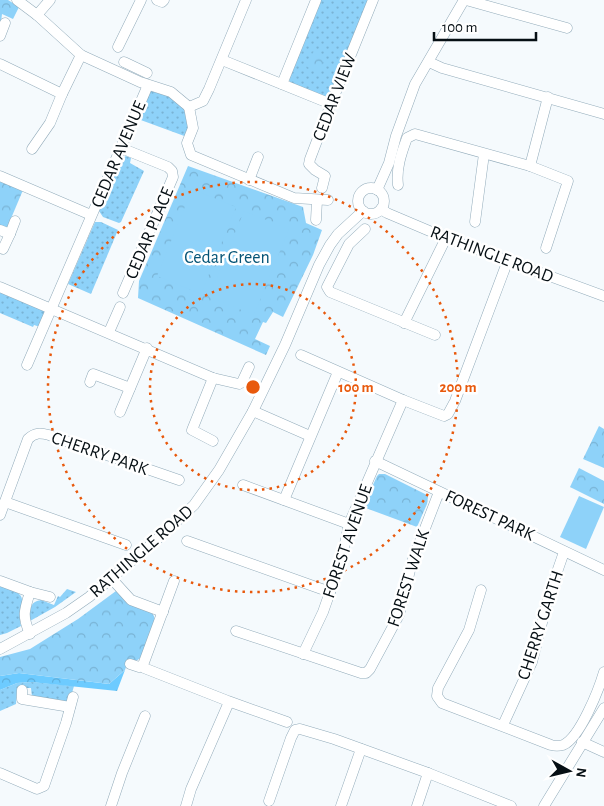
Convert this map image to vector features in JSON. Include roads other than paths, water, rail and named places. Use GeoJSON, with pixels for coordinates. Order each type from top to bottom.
{"type":"FeatureCollection","features":[{"type":"Feature","properties":{"kind":"street"},"geometry":{"type":"LineString","coordinates":[[17,0],[37,15],[81,55],[148,85],[172,92],[189,107],[193,128],[187,143],[190,155],[294,198],[322,200],[316,220]]}},
{"type":"Feature","properties":{"kind":"street"},"geometry":{"type":"LineString","coordinates":[[37,15],[50,0]]}},
{"type":"Feature","properties":{"kind":"street"},"geometry":{"type":"LineString","coordinates":[[118,47],[141,0]]}},
{"type":"Feature","properties":{"kind":"street"},"geometry":{"type":"LineString","coordinates":[[157,0],[162,2],[164,0]]}},
{"type":"Feature","properties":{"kind":"street"},"geometry":{"type":"LineString","coordinates":[[189,107],[203,101],[246,0]]}},
{"type":"Feature","properties":{"kind":"street"},"geometry":{"type":"LineString","coordinates":[[282,84],[316,0]]}},
{"type":"Feature","properties":{"kind":"street","name":"CEDAR VIEW"},"geometry":{"type":"LineString","coordinates":[[322,188],[325,176],[309,164],[373,0]]}},
{"type":"Feature","properties":{"kind":"street"},"geometry":{"type":"LineString","coordinates":[[377,190],[389,163],[396,136],[416,84],[465,0],[567,28]]}},
{"type":"Feature","properties":{"kind":"street"},"geometry":{"type":"LineString","coordinates":[[0,36],[6,22]]}},
{"type":"Feature","properties":{"kind":"street"},"geometry":{"type":"LineString","coordinates":[[32,149],[50,124],[81,55]]}},
{"type":"Feature","properties":{"kind":"street"},"geometry":{"type":"LineString","coordinates":[[222,60],[331,104]]}},
{"type":"Feature","properties":{"kind":"street"},"geometry":{"type":"LineString","coordinates":[[124,62],[147,73]]}},
{"type":"Feature","properties":{"kind":"street"},"geometry":{"type":"LineString","coordinates":[[429,62],[442,68],[604,114]]}},
{"type":"Feature","properties":{"kind":"street"},"geometry":{"type":"LineString","coordinates":[[0,64],[62,94]]}},
{"type":"Feature","properties":{"kind":"street"},"geometry":{"type":"LineString","coordinates":[[132,78],[136,68]]}},
{"type":"Feature","properties":{"kind":"street","name":"CEDAR AVENUE"},"geometry":{"type":"LineString","coordinates":[[0,176],[91,216],[148,85]]}},
{"type":"Feature","properties":{"kind":"street"},"geometry":{"type":"LineString","coordinates":[[530,166],[548,98]]}},
{"type":"Feature","properties":{"kind":"street"},"geometry":{"type":"LineString","coordinates":[[398,185],[397,173],[407,138],[415,134],[530,166],[568,181],[546,248]]}},
{"type":"Feature","properties":{"kind":"street","name":"CEDAR PLACE"},"geometry":{"type":"LineString","coordinates":[[120,148],[168,166],[172,171],[173,177],[123,293]]}},
{"type":"Feature","properties":{"kind":"street"},"geometry":{"type":"LineString","coordinates":[[475,222],[484,154]]}},
{"type":"Feature","properties":{"kind":"street"},"geometry":{"type":"LineString","coordinates":[[249,180],[258,157]]}},
{"type":"Feature","properties":{"kind":"street"},"geometry":{"type":"LineString","coordinates":[[369,189],[377,190],[383,201],[381,209],[374,214],[363,212],[358,205],[361,193],[369,189]]}},
{"type":"Feature","properties":{"kind":"street","name":"RATHINGLE ROAD"},"geometry":{"type":"LineString","coordinates":[[381,209],[386,213],[446,238],[604,296]]}},
{"type":"Feature","properties":{"kind":"street","name":"RATHINGLE ROAD"},"geometry":{"type":"LineString","coordinates":[[0,650],[66,614],[161,536],[194,505],[219,470],[253,412],[285,345],[319,265],[330,245],[338,234],[363,212]]}},
{"type":"Feature","properties":{"kind":"street"},"geometry":{"type":"LineString","coordinates":[[27,365],[91,216]]}},
{"type":"Feature","properties":{"kind":"street"},"geometry":{"type":"LineString","coordinates":[[3,249],[5,232],[15,221]]}},
{"type":"Feature","properties":{"kind":"street"},"geometry":{"type":"LineString","coordinates":[[366,229],[348,244],[327,287],[330,292],[435,335]]}},
{"type":"Feature","properties":{"kind":"street"},"geometry":{"type":"LineString","coordinates":[[404,323],[446,238]]}},
{"type":"Feature","properties":{"kind":"street"},"geometry":{"type":"LineString","coordinates":[[301,355],[444,416],[448,414],[455,401],[508,260]]}},
{"type":"Feature","properties":{"kind":"street"},"geometry":{"type":"LineString","coordinates":[[0,287],[147,348],[213,378],[239,384],[242,382],[249,367]]}},
{"type":"Feature","properties":{"kind":"street"},"geometry":{"type":"LineString","coordinates":[[109,332],[120,307]]}},
{"type":"Feature","properties":{"kind":"street"},"geometry":{"type":"LineString","coordinates":[[120,412],[147,348]]}},
{"type":"Feature","properties":{"kind":"street"},"geometry":{"type":"LineString","coordinates":[[284,500],[338,372]]}},
{"type":"Feature","properties":{"kind":"street"},"geometry":{"type":"LineString","coordinates":[[90,382],[93,374],[130,388]]}},
{"type":"Feature","properties":{"kind":"street"},"geometry":{"type":"LineString","coordinates":[[213,378],[192,430],[213,441]]}},
{"type":"Feature","properties":{"kind":"street","name":"FOREST AVENUE"},"geometry":{"type":"LineString","coordinates":[[303,654],[323,612],[343,553],[349,524],[403,400]]}},
{"type":"Feature","properties":{"kind":"street"},"geometry":{"type":"LineString","coordinates":[[253,412],[310,436]]}},
{"type":"Feature","properties":{"kind":"street","name":"CHERRY PARK"},"geometry":{"type":"LineString","coordinates":[[0,515],[28,440],[40,433],[179,480]]}},
{"type":"Feature","properties":{"kind":"street","name":"FOREST PARK"},"geometry":{"type":"LineString","coordinates":[[375,461],[604,570]]}},
{"type":"Feature","properties":{"kind":"street"},"geometry":{"type":"LineString","coordinates":[[243,485],[349,524]]}},
{"type":"Feature","properties":{"kind":"street","name":"FOREST WALK"},"geometry":{"type":"LineString","coordinates":[[236,631],[362,674],[366,673],[399,615],[412,562],[439,492]]}},
{"type":"Feature","properties":{"kind":"street"},"geometry":{"type":"LineString","coordinates":[[5,502],[126,545]]}},
{"type":"Feature","properties":{"kind":"street"},"geometry":{"type":"LineString","coordinates":[[187,541],[330,592]]}},
{"type":"Feature","properties":{"kind":"street","name":"CHERRY GARTH"},"geometry":{"type":"LineString","coordinates":[[502,726],[532,662],[549,594],[564,552]]}},
{"type":"Feature","properties":{"kind":"street"},"geometry":{"type":"LineString","coordinates":[[111,578],[130,600],[163,612]]}},
{"type":"Feature","properties":{"kind":"street"},"geometry":{"type":"LineString","coordinates":[[0,581],[50,598]]}},
{"type":"Feature","properties":{"kind":"street"},"geometry":{"type":"LineString","coordinates":[[143,665],[174,581]]}},
{"type":"Feature","properties":{"kind":"street"},"geometry":{"type":"LineString","coordinates":[[480,590],[469,630],[436,692],[439,700],[551,745],[562,745],[569,741],[591,708],[604,672]]}},
{"type":"Feature","properties":{"kind":"street"},"geometry":{"type":"LineString","coordinates":[[30,592],[24,616],[30,634]]}},
{"type":"Feature","properties":{"kind":"street"},"geometry":{"type":"LineString","coordinates":[[130,664],[143,665]]}},
{"type":"Feature","properties":{"kind":"street"},"geometry":{"type":"LineString","coordinates":[[143,665],[147,670],[287,722]]}},
{"type":"Feature","properties":{"kind":"street"},"geometry":{"type":"LineString","coordinates":[[0,773],[37,789],[44,786],[72,702],[22,699],[22,690]]}},
{"type":"Feature","properties":{"kind":"street"},"geometry":{"type":"LineString","coordinates":[[186,806],[191,789],[229,702]]}},
{"type":"Feature","properties":{"kind":"street"},"geometry":{"type":"LineString","coordinates":[[544,806],[604,708]]}},
{"type":"Feature","properties":{"kind":"street"},"geometry":{"type":"LineString","coordinates":[[111,806],[145,716]]}},
{"type":"Feature","properties":{"kind":"street"},"geometry":{"type":"LineString","coordinates":[[268,801],[294,730],[304,729],[428,773],[495,803],[511,806]]}},
{"type":"Feature","properties":{"kind":"street"},"geometry":{"type":"LineString","coordinates":[[582,742],[604,752]]}},
{"type":"Feature","properties":{"kind":"street"},"geometry":{"type":"LineString","coordinates":[[342,806],[361,749]]}},
{"type":"Feature","properties":{"kind":"street"},"geometry":{"type":"LineString","coordinates":[[417,806],[428,773]]}},
{"type":"Feature","properties":{"kind":"park label","name":"Cedar Green"},"geometry":{"type":"Point","coordinates":[227,257]}}]}
